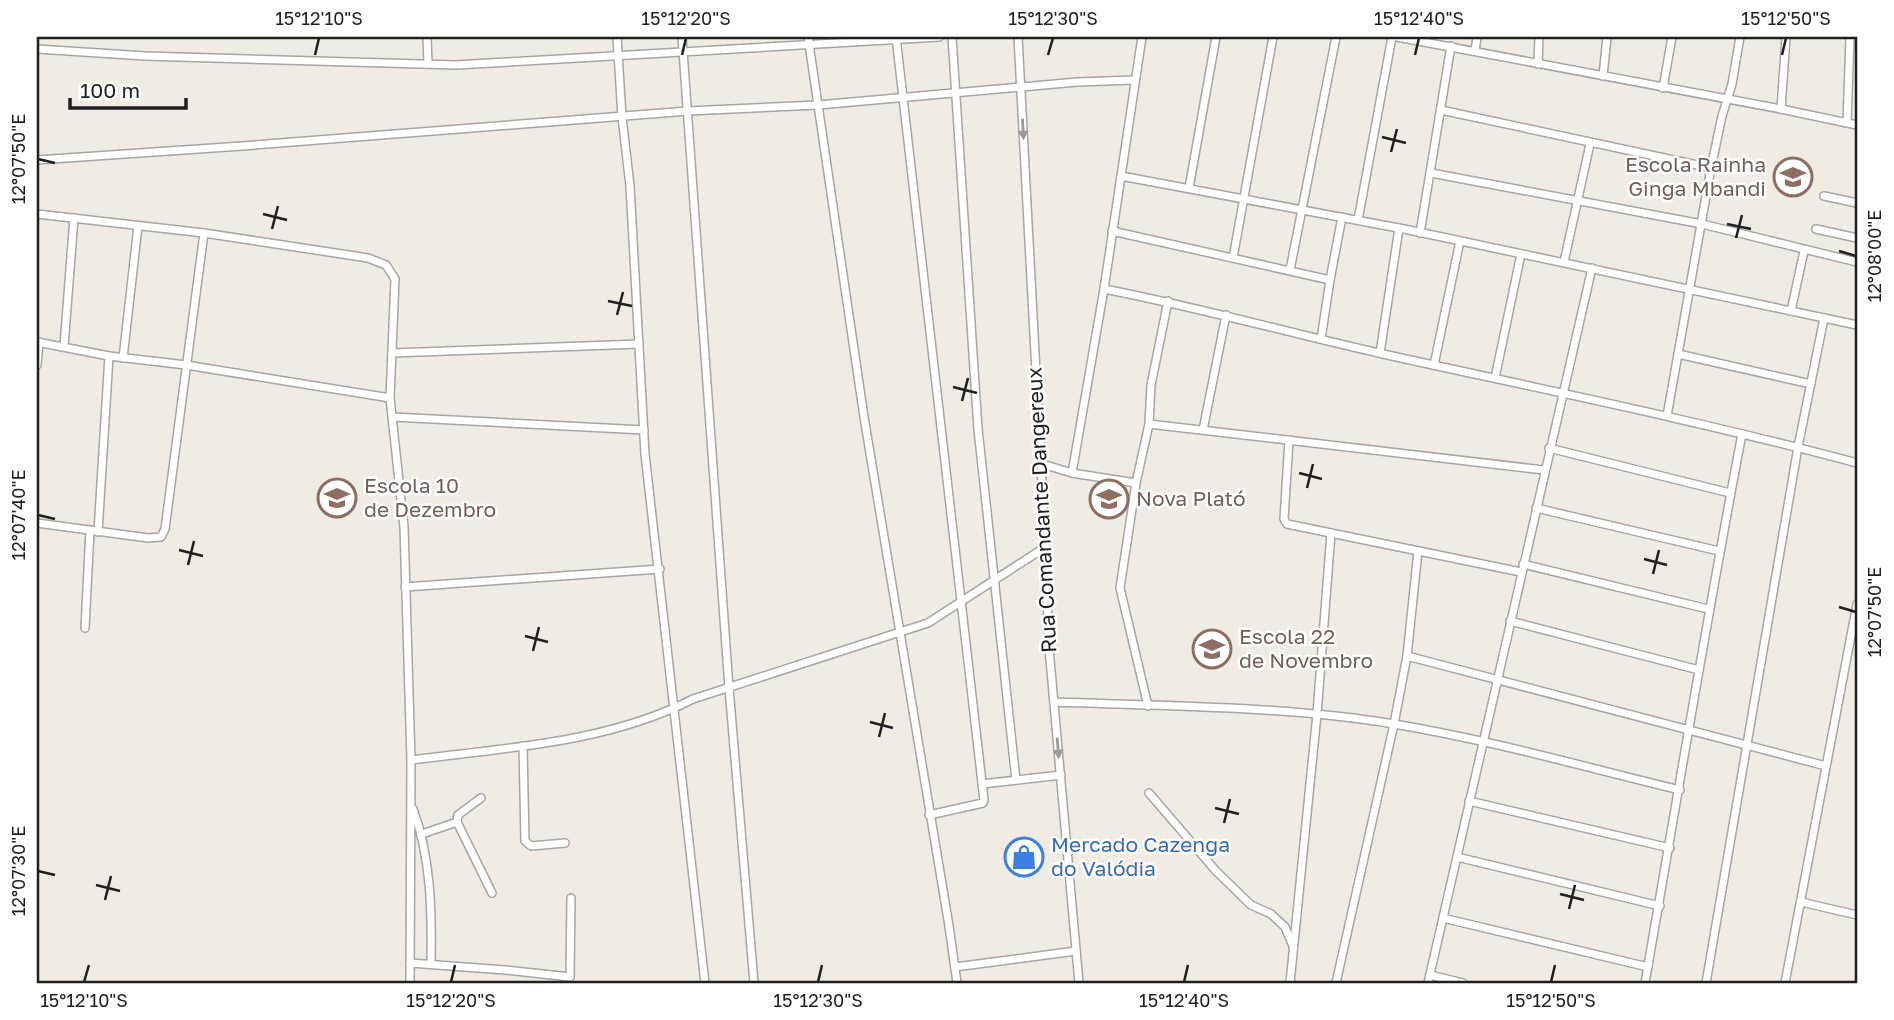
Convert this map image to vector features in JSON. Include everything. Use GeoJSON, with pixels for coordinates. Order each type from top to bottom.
{"type":"FeatureCollection","features":[{"type":"Feature","properties":{"kind":"street"},"geometry":{"type":"LineString","coordinates":[[428,37],[428,64]]}},
{"type":"Feature","properties":{"kind":"street"},"geometry":{"type":"LineString","coordinates":[[617,37],[630,186],[644,430],[705,983]]}},
{"type":"Feature","properties":{"kind":"street"},"geometry":{"type":"LineString","coordinates":[[682,37],[729,688],[754,983]]}},
{"type":"Feature","properties":{"kind":"street"},"geometry":{"type":"LineString","coordinates":[[37,49],[145,57],[490,64],[683,53],[808,41],[939,37]]}},
{"type":"Feature","properties":{"kind":"street"},"geometry":{"type":"LineString","coordinates":[[952,37],[978,429],[1016,780]]}},
{"type":"Feature","properties":{"kind":"street","name":"Rua Comandante Dangereux"},"geometry":{"type":"LineString","coordinates":[[1018,37],[1048,637],[1079,983]]}},
{"type":"Feature","properties":{"kind":"street"},"geometry":{"type":"LineString","coordinates":[[1072,473],[1104,289],[1142,37]]}},
{"type":"Feature","properties":{"kind":"street"},"geometry":{"type":"LineString","coordinates":[[1189,188],[1216,37]]}},
{"type":"Feature","properties":{"kind":"street"},"geometry":{"type":"LineString","coordinates":[[1233,258],[1273,37]]}},
{"type":"Feature","properties":{"kind":"street"},"geometry":{"type":"LineString","coordinates":[[1290,270],[1336,37]]}},
{"type":"Feature","properties":{"kind":"street"},"geometry":{"type":"LineString","coordinates":[[1359,220],[1395,37],[1417,39],[1857,125]]}},
{"type":"Feature","properties":{"kind":"street"},"geometry":{"type":"LineString","coordinates":[[1475,51],[1476,37]]}},
{"type":"Feature","properties":{"kind":"street"},"geometry":{"type":"LineString","coordinates":[[1538,64],[1539,37]]}},
{"type":"Feature","properties":{"kind":"street"},"geometry":{"type":"LineString","coordinates":[[1603,76],[1607,37]]}},
{"type":"Feature","properties":{"kind":"street"},"geometry":{"type":"LineString","coordinates":[[1663,88],[1672,37]]}},
{"type":"Feature","properties":{"kind":"street"},"geometry":{"type":"LineString","coordinates":[[1667,416],[1712,168],[1732,85],[1740,37]]}},
{"type":"Feature","properties":{"kind":"street"},"geometry":{"type":"LineString","coordinates":[[1781,109],[1786,37]]}},
{"type":"Feature","properties":{"kind":"street"},"geometry":{"type":"LineString","coordinates":[[1847,123],[1850,37]]}},
{"type":"Feature","properties":{"kind":"street"},"geometry":{"type":"LineString","coordinates":[[896,38],[983,803],[929,815]]}},
{"type":"Feature","properties":{"kind":"street"},"geometry":{"type":"LineString","coordinates":[[808,41],[899,634],[957,983]]}},
{"type":"Feature","properties":{"kind":"street"},"geometry":{"type":"LineString","coordinates":[[1420,233],[1451,46]]}},
{"type":"Feature","properties":{"kind":"street"},"geometry":{"type":"LineString","coordinates":[[37,160],[688,111],[818,105],[1077,82],[1134,80]]}},
{"type":"Feature","properties":{"kind":"street"},"geometry":{"type":"LineString","coordinates":[[1441,110],[1712,168]]}},
{"type":"Feature","properties":{"kind":"street"},"geometry":{"type":"LineString","coordinates":[[1564,262],[1590,144]]}},
{"type":"Feature","properties":{"kind":"street"},"geometry":{"type":"LineString","coordinates":[[1431,173],[1702,224],[1857,262]]}},
{"type":"Feature","properties":{"kind":"street"},"geometry":{"type":"LineString","coordinates":[[1121,176],[1399,228],[1857,325]]}},
{"type":"Feature","properties":{"kind":"street"},"geometry":{"type":"LineString","coordinates":[[1824,196],[1857,203]]}},
{"type":"Feature","properties":{"kind":"street"},"geometry":{"type":"LineString","coordinates":[[37,214],[204,233],[368,258],[386,265],[395,279],[390,398],[404,527],[410,697],[410,983]]}},
{"type":"Feature","properties":{"kind":"street"},"geometry":{"type":"LineString","coordinates":[[1321,340],[1342,217]]}},
{"type":"Feature","properties":{"kind":"street"},"geometry":{"type":"LineString","coordinates":[[64,346],[75,218]]}},
{"type":"Feature","properties":{"kind":"street"},"geometry":{"type":"LineString","coordinates":[[123,358],[138,226]]}},
{"type":"Feature","properties":{"kind":"street"},"geometry":{"type":"LineString","coordinates":[[1380,353],[1399,228]]}},
{"type":"Feature","properties":{"kind":"street"},"geometry":{"type":"LineString","coordinates":[[1816,229],[1857,238]]}},
{"type":"Feature","properties":{"kind":"street"},"geometry":{"type":"LineString","coordinates":[[1112,231],[1330,280]]}},
{"type":"Feature","properties":{"kind":"street"},"geometry":{"type":"LineString","coordinates":[[37,523],[148,538],[161,537],[165,529],[204,233]]}},
{"type":"Feature","properties":{"kind":"street"},"geometry":{"type":"LineString","coordinates":[[1434,365],[1460,241]]}},
{"type":"Feature","properties":{"kind":"street"},"geometry":{"type":"LineString","coordinates":[[1791,311],[1804,251]]}},
{"type":"Feature","properties":{"kind":"street"},"geometry":{"type":"LineString","coordinates":[[1495,378],[1521,254]]}},
{"type":"Feature","properties":{"kind":"street"},"geometry":{"type":"LineString","coordinates":[[1464,983],[1429,979],[1592,268]]}},
{"type":"Feature","properties":{"kind":"street"},"geometry":{"type":"LineString","coordinates":[[1104,289],[1168,301],[1321,340],[1667,416],[1857,463]]}},
{"type":"Feature","properties":{"kind":"street"},"geometry":{"type":"LineString","coordinates":[[1148,706],[1120,588],[1136,483],[1149,424],[1151,385],[1168,301]]}},
{"type":"Feature","properties":{"kind":"street"},"geometry":{"type":"LineString","coordinates":[[1203,430],[1226,315]]}},
{"type":"Feature","properties":{"kind":"street"},"geometry":{"type":"LineString","coordinates":[[1706,983],[1798,447],[1825,318]]}},
{"type":"Feature","properties":{"kind":"street"},"geometry":{"type":"LineString","coordinates":[[37,365],[38,342],[109,356],[186,365],[390,398]]}},
{"type":"Feature","properties":{"kind":"street"},"geometry":{"type":"LineString","coordinates":[[392,353],[639,344]]}},
{"type":"Feature","properties":{"kind":"street"},"geometry":{"type":"LineString","coordinates":[[1678,354],[1811,384]]}},
{"type":"Feature","properties":{"kind":"street"},"geometry":{"type":"LineString","coordinates":[[85,628],[109,356]]}},
{"type":"Feature","properties":{"kind":"street"},"geometry":{"type":"LineString","coordinates":[[393,417],[644,430]]}},
{"type":"Feature","properties":{"kind":"street"},"geometry":{"type":"LineString","coordinates":[[1149,424],[1544,470]]}},
{"type":"Feature","properties":{"kind":"street"},"geometry":{"type":"LineString","coordinates":[[1645,983],[1670,848],[1708,609],[1742,434]]}},
{"type":"Feature","properties":{"kind":"street"},"geometry":{"type":"LineString","coordinates":[[1289,440],[1284,519],[1287,524],[1418,551],[1522,568],[1708,609]]}},
{"type":"Feature","properties":{"kind":"street"},"geometry":{"type":"LineString","coordinates":[[1549,448],[1731,493]]}},
{"type":"Feature","properties":{"kind":"street"},"geometry":{"type":"LineString","coordinates":[[1039,463],[1072,473],[1136,483]]}},
{"type":"Feature","properties":{"kind":"street"},"geometry":{"type":"LineString","coordinates":[[1535,508],[1719,551]]}},
{"type":"Feature","properties":{"kind":"street"},"geometry":{"type":"LineString","coordinates":[[1290,983],[1317,714],[1331,533]]}},
{"type":"Feature","properties":{"kind":"street"},"geometry":{"type":"LineString","coordinates":[[411,760],[523,746],[616,728],[693,699],[899,634],[928,623],[1044,548]]}},
{"type":"Feature","properties":{"kind":"street"},"geometry":{"type":"LineString","coordinates":[[1336,983],[1407,656],[1418,551]]}},
{"type":"Feature","properties":{"kind":"street"},"geometry":{"type":"LineString","coordinates":[[405,587],[660,569]]}},
{"type":"Feature","properties":{"kind":"street"},"geometry":{"type":"LineString","coordinates":[[1786,983],[1857,604]]}},
{"type":"Feature","properties":{"kind":"street"},"geometry":{"type":"LineString","coordinates":[[1510,621],[1699,670]]}},
{"type":"Feature","properties":{"kind":"street"},"geometry":{"type":"LineString","coordinates":[[1407,656],[1826,766]]}},
{"type":"Feature","properties":{"kind":"street"},"geometry":{"type":"LineString","coordinates":[[1054,702],[1317,714],[1394,724],[1482,742],[1679,790]]}},
{"type":"Feature","properties":{"kind":"street"},"geometry":{"type":"LineString","coordinates":[[523,746],[525,841],[531,846],[565,843]]}},
{"type":"Feature","properties":{"kind":"street"},"geometry":{"type":"LineString","coordinates":[[982,784],[1061,775]]}},
{"type":"Feature","properties":{"kind":"street"},"geometry":{"type":"LineString","coordinates":[[1149,793],[1216,871],[1251,905],[1271,914],[1285,927],[1294,947]]}},
{"type":"Feature","properties":{"kind":"street"},"geometry":{"type":"LineString","coordinates":[[481,798],[458,815],[457,822],[492,893]]}},
{"type":"Feature","properties":{"kind":"street"},"geometry":{"type":"LineString","coordinates":[[1469,801],[1670,848]]}},
{"type":"Feature","properties":{"kind":"street"},"geometry":{"type":"LineString","coordinates":[[410,803],[422,834],[432,918],[431,963]]}},
{"type":"Feature","properties":{"kind":"street"},"geometry":{"type":"LineString","coordinates":[[422,834],[457,822]]}},
{"type":"Feature","properties":{"kind":"street"},"geometry":{"type":"LineString","coordinates":[[1457,857],[1660,906]]}},
{"type":"Feature","properties":{"kind":"street"},"geometry":{"type":"LineString","coordinates":[[410,963],[570,977],[571,898]]}},
{"type":"Feature","properties":{"kind":"street"},"geometry":{"type":"LineString","coordinates":[[1801,902],[1857,915]]}},
{"type":"Feature","properties":{"kind":"street"},"geometry":{"type":"LineString","coordinates":[[1443,918],[1648,967]]}},
{"type":"Feature","properties":{"kind":"street"},"geometry":{"type":"LineString","coordinates":[[955,967],[1076,951]]}},
{"type":"Feature","properties":{"kind":"place","name":"Escola Rainha Ginga Mbandi"},"geometry":{"type":"Point","coordinates":[1793,177]}},
{"type":"Feature","properties":{"kind":"place","name":"Escola 10 de Dezembro"},"geometry":{"type":"Point","coordinates":[337,498]}},
{"type":"Feature","properties":{"kind":"place","name":"Nova Plató"},"geometry":{"type":"Point","coordinates":[1109,499]}},
{"type":"Feature","properties":{"kind":"place","name":"Escola 22 de Novembro"},"geometry":{"type":"Point","coordinates":[1212,649]}},
{"type":"Feature","properties":{"kind":"place","name":"Mercado Cazenga do Valódia"},"geometry":{"type":"Point","coordinates":[1024,857]}}]}
